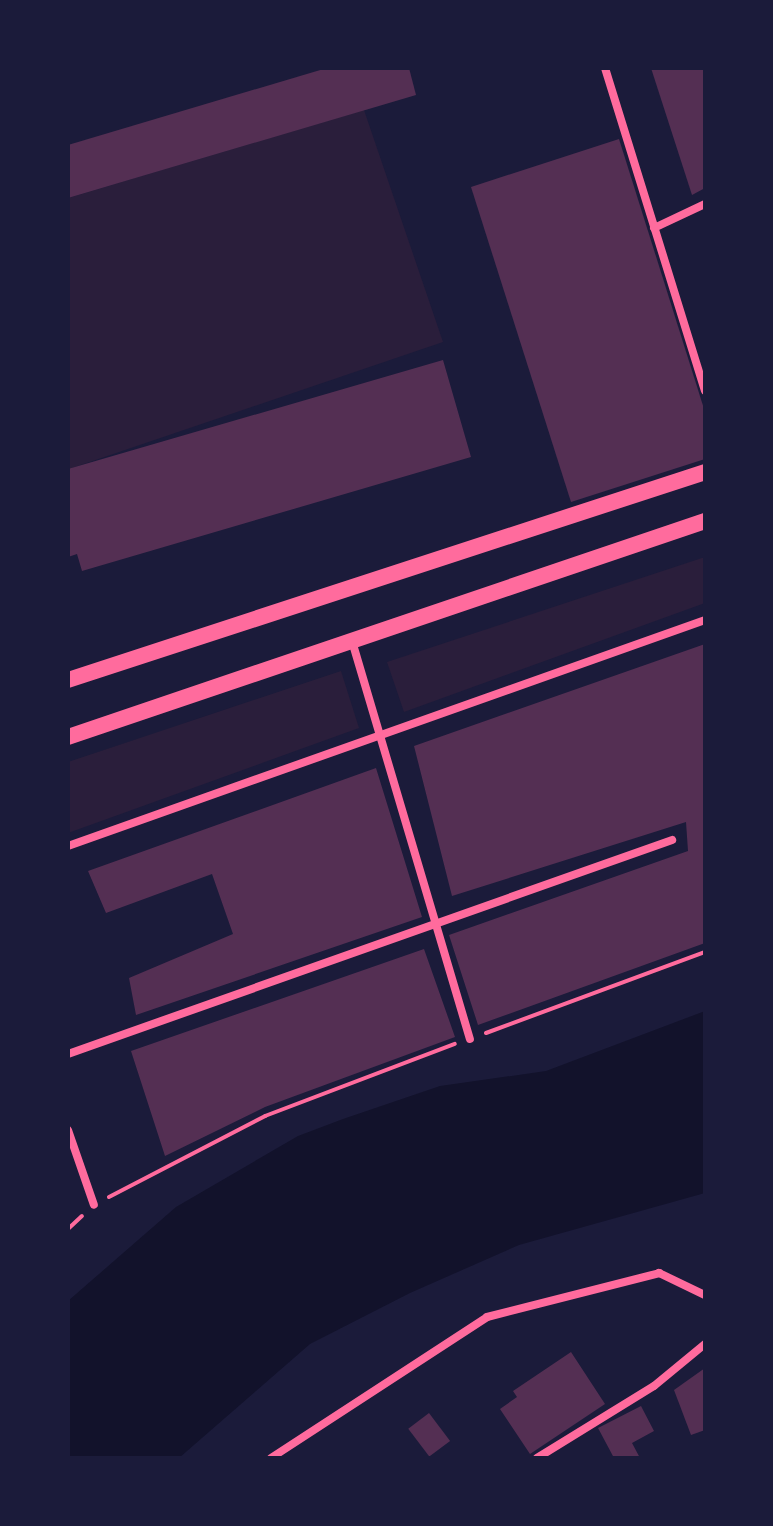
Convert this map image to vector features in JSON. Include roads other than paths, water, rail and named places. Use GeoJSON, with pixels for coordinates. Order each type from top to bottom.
{"type":"FeatureCollection","features":[{"type":"Feature","properties":{"kind":"main road"},"geometry":{"type":"LineString","coordinates":[[68,680],[705,472]]}},
{"type":"Feature","properties":{"kind":"main road"},"geometry":{"type":"LineString","coordinates":[[68,737],[705,521]]}},
{"type":"Feature","properties":{"kind":"street"},"geometry":{"type":"LineString","coordinates":[[605,68],[705,391]]}},
{"type":"Feature","properties":{"kind":"street"},"geometry":{"type":"LineString","coordinates":[[654,228],[705,204]]}},
{"type":"Feature","properties":{"kind":"street"},"geometry":{"type":"LineString","coordinates":[[68,846],[705,620]]}},
{"type":"Feature","properties":{"kind":"street"},"geometry":{"type":"LineString","coordinates":[[352,640],[376,739],[470,1039]]}},
{"type":"Feature","properties":{"kind":"street"},"geometry":{"type":"LineString","coordinates":[[68,1054],[672,840]]}},
{"type":"Feature","properties":{"kind":"street"},"geometry":{"type":"LineString","coordinates":[[68,1130],[94,1205]]}},
{"type":"Feature","properties":{"kind":"street"},"geometry":{"type":"LineString","coordinates":[[271,1458],[487,1317],[659,1273],[705,1295]]}},
{"type":"Feature","properties":{"kind":"street"},"geometry":{"type":"LineString","coordinates":[[537,1458],[654,1386],[705,1344]]}}]}
